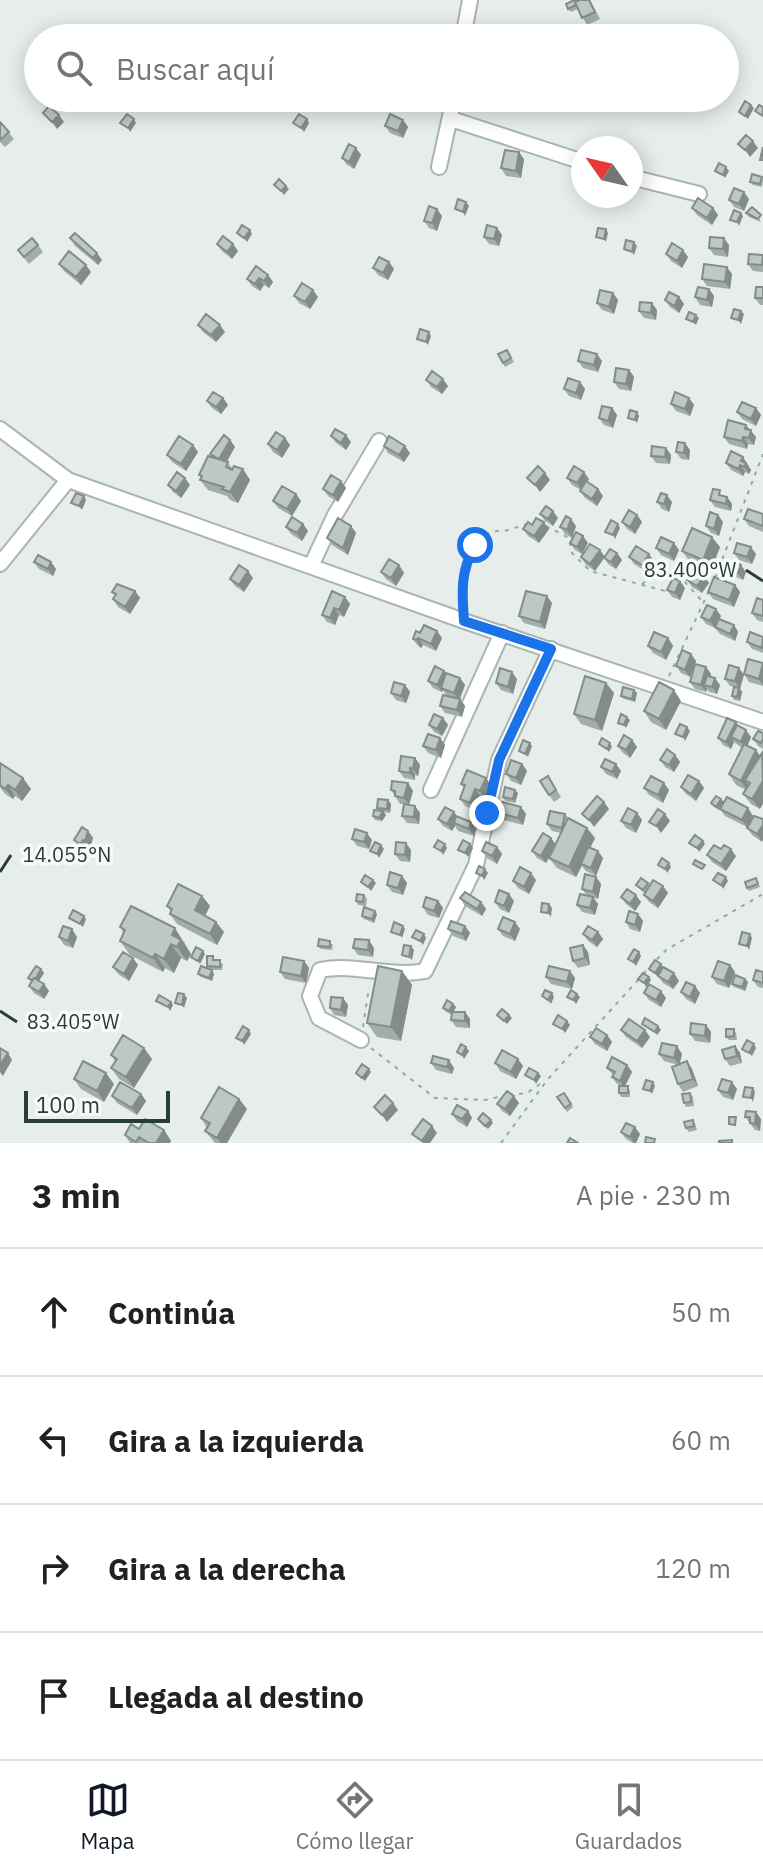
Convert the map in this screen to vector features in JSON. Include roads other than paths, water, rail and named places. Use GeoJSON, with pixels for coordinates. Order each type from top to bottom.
{"type":"FeatureCollection","features":[{"type":"Feature","properties":{"kind":"street"},"geometry":{"type":"LineString","coordinates":[[466,24],[470,0]]}},
{"type":"Feature","properties":{"kind":"street"},"geometry":{"type":"LineString","coordinates":[[439,167],[452,112]]}},
{"type":"Feature","properties":{"kind":"street"},"geometry":{"type":"LineString","coordinates":[[451,119],[571,158]]}},
{"type":"Feature","properties":{"kind":"street"},"geometry":{"type":"LineString","coordinates":[[643,180],[699,194]]}},
{"type":"Feature","properties":{"kind":"street"},"geometry":{"type":"LineString","coordinates":[[0,429],[68,480],[464,621],[763,722]]}},
{"type":"Feature","properties":{"kind":"street"},"geometry":{"type":"LineString","coordinates":[[311,566],[335,515],[379,441]]}},
{"type":"Feature","properties":{"kind":"street"},"geometry":{"type":"LineString","coordinates":[[0,564],[68,480]]}},
{"type":"Feature","properties":{"kind":"street"},"geometry":{"type":"LineString","coordinates":[[431,790],[502,633]]}},
{"type":"Feature","properties":{"kind":"street"},"geometry":{"type":"LineString","coordinates":[[361,1040],[319,1018],[310,996],[320,970],[334,968],[409,974],[425,971],[476,865],[499,760],[551,649]]}}]}
